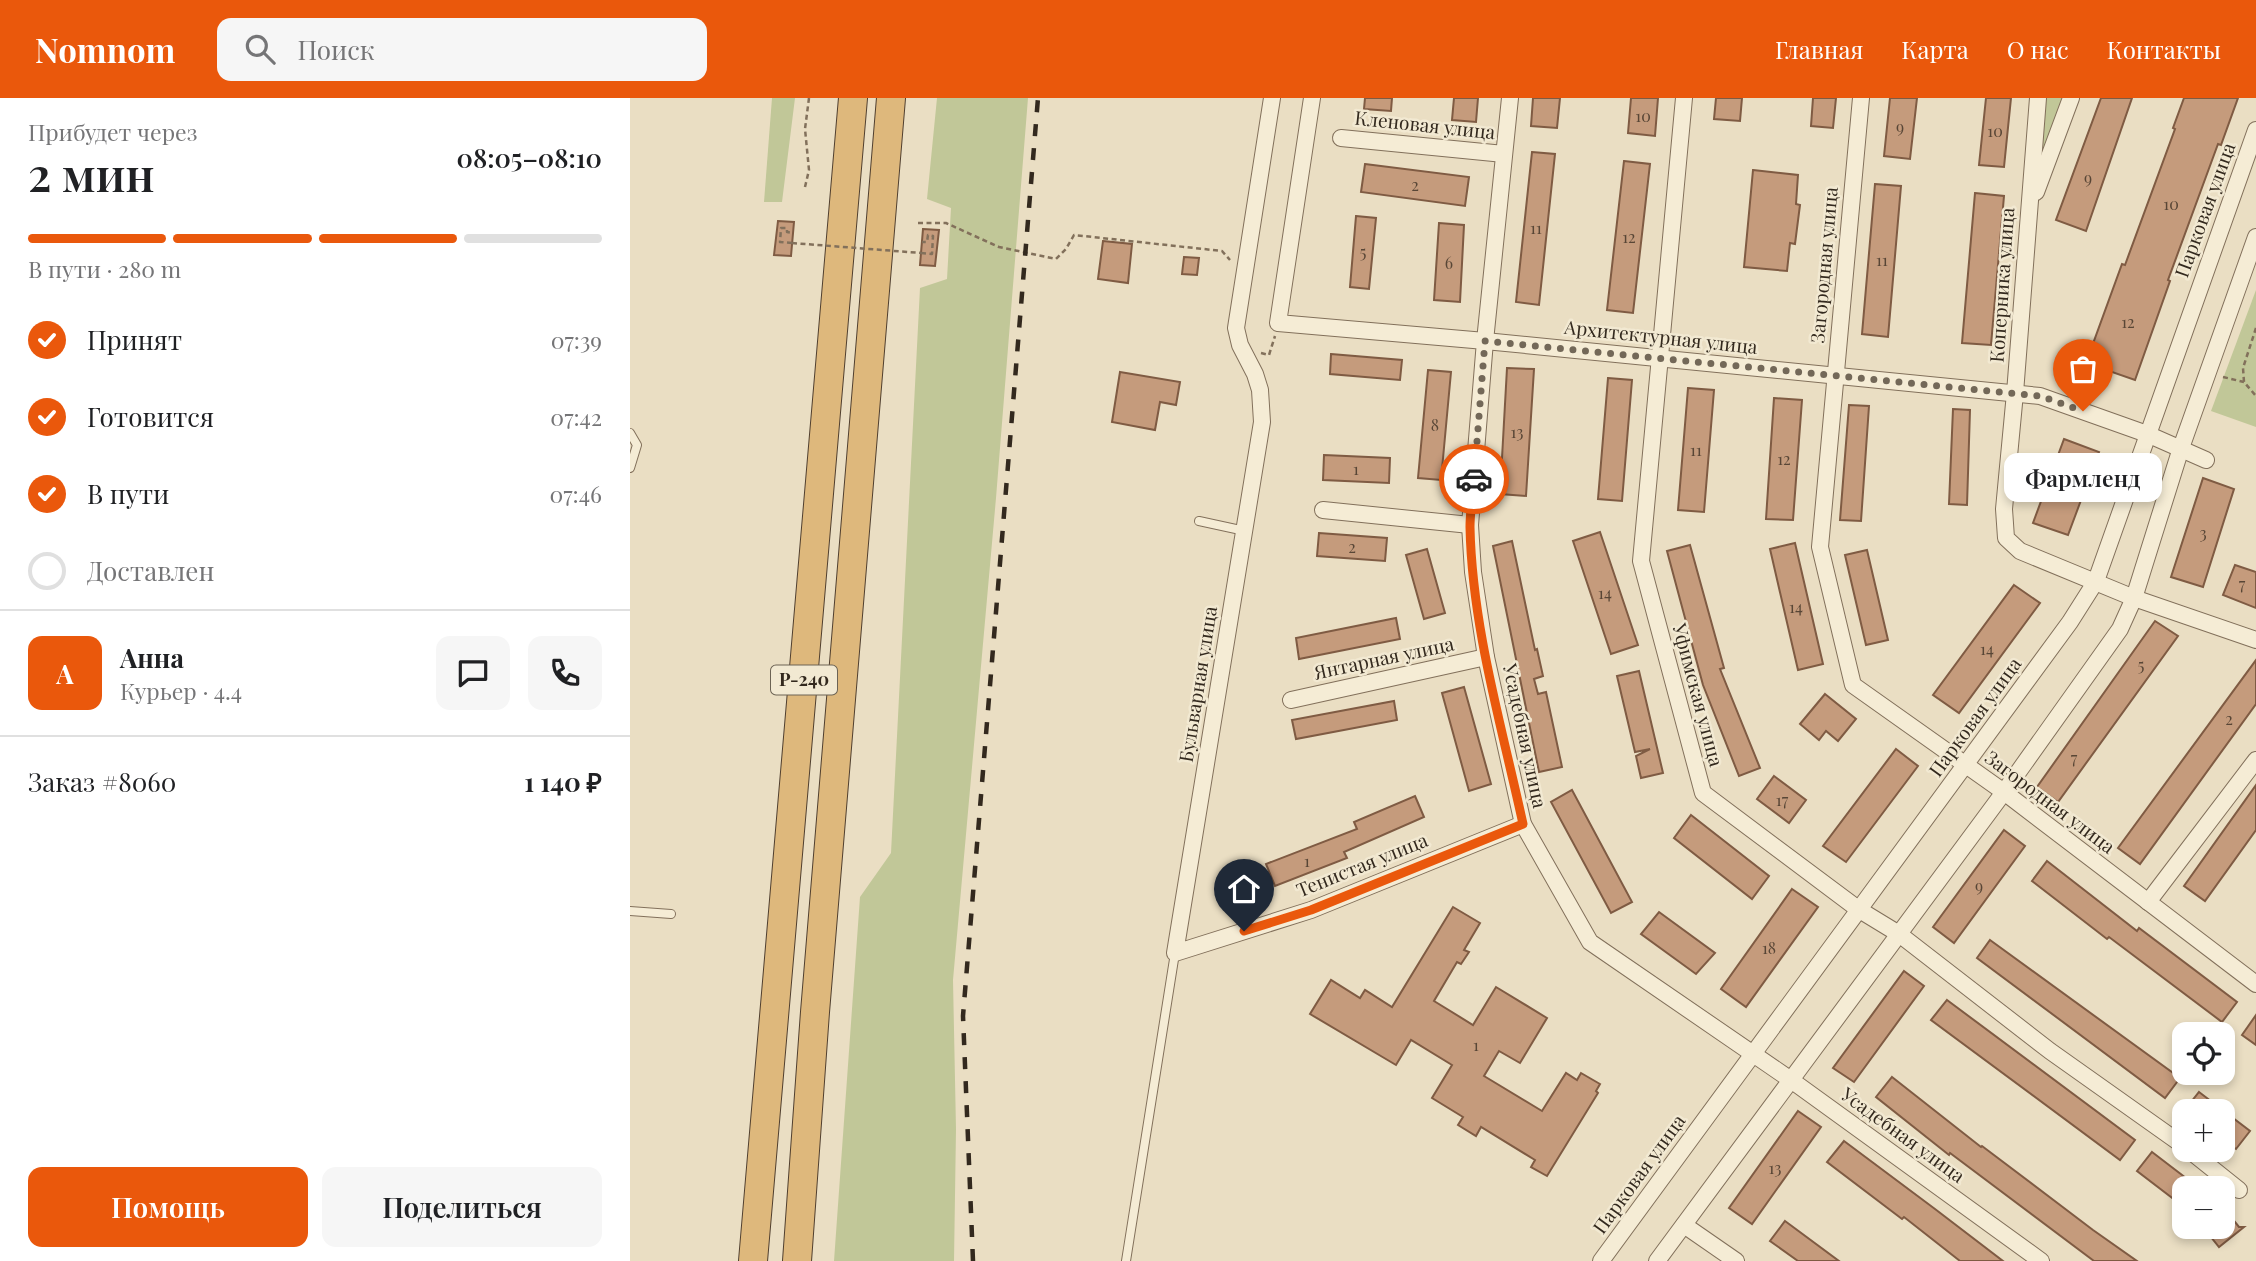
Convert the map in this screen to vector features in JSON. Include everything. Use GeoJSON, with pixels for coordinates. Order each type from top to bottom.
{"type":"FeatureCollection","features":[{"type":"Feature","properties":{"kind":"highway","name":"Р-240"},"geometry":{"type":"LineString","coordinates":[[753,1261],[853,98]]}},
{"type":"Feature","properties":{"kind":"highway","name":"Р-240"},"geometry":{"type":"LineString","coordinates":[[797,1261],[816,998],[891,98]]}},
{"type":"Feature","properties":{"kind":"street","name":"Бульварная улица"},"geometry":{"type":"LineString","coordinates":[[1175,953],[1262,422],[1260,390],[1240,345],[1236,328],[1272,98]]}},
{"type":"Feature","properties":{"kind":"street","name":"Архитектурная улица"},"geometry":{"type":"LineString","coordinates":[[1312,98],[1278,323],[1834,374],[2040,396],[2147,434],[2206,460]]}},
{"type":"Feature","properties":{"kind":"street","name":"Усадебная улица"},"geometry":{"type":"LineString","coordinates":[[1510,98],[1485,341],[1470,525],[1473,572],[1486,657],[1523,824],[1590,942],[1791,1080],[2041,1261]]}},
{"type":"Feature","properties":{"kind":"street","name":"Уфимская улица"},"geometry":{"type":"LineString","coordinates":[[1684,98],[1641,561],[1703,793],[1858,909],[1899,934],[2050,1051],[2172,1137]]}},
{"type":"Feature","properties":{"kind":"street","name":"Загородная улица"},"geometry":{"type":"LineString","coordinates":[[1861,98],[1820,547],[1853,685],[2004,792],[2256,984]]}},
{"type":"Feature","properties":{"kind":"street","name":"Коперника улица"},"geometry":{"type":"LineString","coordinates":[[2038,98],[2004,509],[2006,538],[2020,551],[2134,598],[2256,640]]}},
{"type":"Feature","properties":{"kind":"street"},"geometry":{"type":"LineString","coordinates":[[2028,214],[2071,98]]}},
{"type":"Feature","properties":{"kind":"street","name":"Парковая улица"},"geometry":{"type":"LineString","coordinates":[[1601,1261],[2070,622],[2096,581],[2256,130]]}},
{"type":"Feature","properties":{"kind":"street","name":"Кленовая улица"},"geometry":{"type":"LineString","coordinates":[[1341,138],[1504,154]]}},
{"type":"Feature","properties":{"kind":"street"},"geometry":{"type":"LineString","coordinates":[[1657,1261],[2004,792],[2120,628],[2134,598],[2181,448],[2256,237]]}},
{"type":"Feature","properties":{"kind":"street"},"geometry":{"type":"LineString","coordinates":[[1323,510],[1470,525]]}},
{"type":"Feature","properties":{"kind":"street","name":"Янтарная улица"},"geometry":{"type":"LineString","coordinates":[[1291,699],[1486,657]]}},
{"type":"Feature","properties":{"kind":"street"},"geometry":{"type":"LineString","coordinates":[[2148,902],[2256,760]]}},
{"type":"Feature","properties":{"kind":"street","name":"Тенистая улица"},"geometry":{"type":"LineString","coordinates":[[1175,953],[1311,910],[1523,824]]}},
{"type":"Feature","properties":{"kind":"street"},"geometry":{"type":"LineString","coordinates":[[2204,1162],[2239,1189]]}},
{"type":"Feature","properties":{"kind":"street"},"geometry":{"type":"LineString","coordinates":[[1684,1225],[1736,1261]]}},
{"type":"Feature","properties":{"kind":"lane"},"geometry":{"type":"LineString","coordinates":[[630,433],[637,444],[630,468]]}},
{"type":"Feature","properties":{"kind":"lane"},"geometry":{"type":"LineString","coordinates":[[1199,521],[1245,531]]}},
{"type":"Feature","properties":{"kind":"lane"},"geometry":{"type":"LineString","coordinates":[[630,911],[671,914]]}},
{"type":"Feature","properties":{"kind":"lane"},"geometry":{"type":"LineString","coordinates":[[1126,1261],[1175,953]]}},
{"type":"Feature","properties":{"kind":"path"},"geometry":{"type":"LineString","coordinates":[[805,187],[808,170],[805,129],[809,98]]}},
{"type":"Feature","properties":{"kind":"path"},"geometry":{"type":"LineString","coordinates":[[918,223],[946,223],[999,247],[1056,259],[1074,235],[1222,251]]}},
{"type":"Feature","properties":{"kind":"path"},"geometry":{"type":"LineString","coordinates":[[793,233],[787,232],[787,228],[781,228],[780,242],[932,254],[933,236],[928,235],[927,242],[922,242]]}},
{"type":"Feature","properties":{"kind":"path"},"geometry":{"type":"LineString","coordinates":[[2256,328],[2243,368],[2244,382],[2256,396]]}},
{"type":"Feature","properties":{"kind":"path"},"geometry":{"type":"LineString","coordinates":[[2207,374],[2244,382]]}},
{"type":"Feature","properties":{"kind":"green space"},"geometry":{"type":"Polygon","coordinates":[[[772,98],[795,98],[782,202],[764,202],[772,98]]]}},
{"type":"Feature","properties":{"kind":"green space"},"geometry":{"type":"Polygon","coordinates":[[[937,98],[1028,98],[953,980],[956,1129],[954,1261],[834,1261],[860,897],[891,853],[920,288],[947,279],[951,208],[927,199],[937,98]]]}},
{"type":"Feature","properties":{"kind":"green space"},"geometry":{"type":"Polygon","coordinates":[[[2044,98],[2064,98],[2045,148],[2041,147],[2044,98]]]}},
{"type":"Feature","properties":{"kind":"green space"},"geometry":{"type":"Polygon","coordinates":[[[2256,290],[2256,427],[2211,411],[2256,290]]]}},
{"type":"Feature","properties":{"kind":"building"},"geometry":{"type":"Polygon","coordinates":[[[1365,98],[1392,98],[1391,111],[1364,109],[1365,98]]]}},
{"type":"Feature","properties":{"kind":"building"},"geometry":{"type":"Polygon","coordinates":[[[1454,98],[1478,98],[1476,122],[1452,120],[1454,98]]]}},
{"type":"Feature","properties":{"kind":"building"},"geometry":{"type":"Polygon","coordinates":[[[1533,98],[1560,98],[1557,128],[1531,126],[1533,98]]]}},
{"type":"Feature","properties":{"kind":"building"},"geometry":{"type":"Polygon","coordinates":[[[1631,98],[1658,98],[1655,136],[1628,133],[1631,98]]]}},
{"type":"Feature","properties":{"kind":"building"},"geometry":{"type":"Polygon","coordinates":[[[1716,98],[1742,98],[1740,121],[1714,119],[1716,98]]]}},
{"type":"Feature","properties":{"kind":"building"},"geometry":{"type":"Polygon","coordinates":[[[1813,98],[1836,98],[1833,128],[1811,126],[1813,98]]]}},
{"type":"Feature","properties":{"kind":"building"},"geometry":{"type":"Polygon","coordinates":[[[1890,98],[1917,98],[1910,159],[1884,156],[1890,98]]]}},
{"type":"Feature","properties":{"kind":"building"},"geometry":{"type":"Polygon","coordinates":[[[1986,98],[2011,98],[2004,167],[1979,165],[1986,98]]]}},
{"type":"Feature","properties":{"kind":"building"},"geometry":{"type":"Polygon","coordinates":[[[2101,98],[2132,98],[2086,231],[2056,220],[2101,98]]]}},
{"type":"Feature","properties":{"kind":"building"},"geometry":{"type":"Polygon","coordinates":[[[2184,98],[2238,98],[2221,145],[2218,144],[2168,280],[2170,281],[2135,380],[2086,363],[2122,264],[2125,265],[2184,98]]]}},
{"type":"Feature","properties":{"kind":"building"},"geometry":{"type":"Polygon","coordinates":[[[1532,152],[1555,154],[1539,305],[1516,302],[1532,152]]]}},
{"type":"Feature","properties":{"kind":"building"},"geometry":{"type":"Polygon","coordinates":[[[1624,161],[1650,164],[1633,313],[1607,310],[1624,161]]]}},
{"type":"Feature","properties":{"kind":"building"},"geometry":{"type":"Polygon","coordinates":[[[1365,164],[1469,177],[1465,206],[1361,192],[1365,164]]]}},
{"type":"Feature","properties":{"kind":"building"},"geometry":{"type":"Polygon","coordinates":[[[1753,170],[1798,175],[1796,204],[1800,205],[1795,244],[1790,243],[1787,271],[1744,267],[1753,170]]]}},
{"type":"Feature","properties":{"kind":"building"},"geometry":{"type":"Polygon","coordinates":[[[1875,184],[1901,186],[1888,337],[1862,334],[1875,184]]]}},
{"type":"Feature","properties":{"kind":"building"},"geometry":{"type":"Polygon","coordinates":[[[1975,193],[2004,196],[1991,345],[1962,343],[1975,193]]]}},
{"type":"Feature","properties":{"kind":"building"},"geometry":{"type":"Polygon","coordinates":[[[1356,216],[1376,218],[1369,289],[1350,287],[1356,216]]]}},
{"type":"Feature","properties":{"kind":"building"},"geometry":{"type":"Polygon","coordinates":[[[778,221],[794,222],[791,256],[774,255],[778,221]]]}},
{"type":"Feature","properties":{"kind":"building"},"geometry":{"type":"Polygon","coordinates":[[[1439,223],[1464,225],[1460,302],[1434,300],[1439,223]]]}},
{"type":"Feature","properties":{"kind":"building"},"geometry":{"type":"Polygon","coordinates":[[[923,229],[939,230],[935,266],[920,265],[923,229]]]}},
{"type":"Feature","properties":{"kind":"building"},"geometry":{"type":"Polygon","coordinates":[[[1103,241],[1132,244],[1128,283],[1098,279],[1103,241]]]}},
{"type":"Feature","properties":{"kind":"building"},"geometry":{"type":"Polygon","coordinates":[[[1184,257],[1199,258],[1197,275],[1182,274],[1184,257]]]}},
{"type":"Feature","properties":{"kind":"building"},"geometry":{"type":"Polygon","coordinates":[[[1331,354],[1402,360],[1400,380],[1330,374],[1331,354]]]}},
{"type":"Feature","properties":{"kind":"building"},"geometry":{"type":"Polygon","coordinates":[[[1507,368],[1534,369],[1526,496],[1500,494],[1507,368]]]}},
{"type":"Feature","properties":{"kind":"building"},"geometry":{"type":"Polygon","coordinates":[[[1428,370],[1451,372],[1441,480],[1418,478],[1428,370]]]}},
{"type":"Feature","properties":{"kind":"building"},"geometry":{"type":"Polygon","coordinates":[[[1120,372],[1180,382],[1176,405],[1160,402],[1155,430],[1112,422],[1120,372]]]}},
{"type":"Feature","properties":{"kind":"building"},"geometry":{"type":"Polygon","coordinates":[[[1608,378],[1632,380],[1622,501],[1598,499],[1608,378]]]}},
{"type":"Feature","properties":{"kind":"building"},"geometry":{"type":"Polygon","coordinates":[[[1688,388],[1714,390],[1704,512],[1678,510],[1688,388]]]}},
{"type":"Feature","properties":{"kind":"building"},"geometry":{"type":"Polygon","coordinates":[[[1774,398],[1802,400],[1793,520],[1766,519],[1774,398]]]}},
{"type":"Feature","properties":{"kind":"building"},"geometry":{"type":"Polygon","coordinates":[[[1849,405],[1869,406],[1861,521],[1840,520],[1849,405]]]}},
{"type":"Feature","properties":{"kind":"building"},"geometry":{"type":"Polygon","coordinates":[[[1953,409],[1970,410],[1967,505],[1949,504],[1953,409]]]}},
{"type":"Feature","properties":{"kind":"building"},"geometry":{"type":"Polygon","coordinates":[[[2064,439],[2099,452],[2068,535],[2033,523],[2064,439]]]}},
{"type":"Feature","properties":{"kind":"building"},"geometry":{"type":"Polygon","coordinates":[[[1324,455],[1390,458],[1389,483],[1323,480],[1324,455]]]}},
{"type":"Feature","properties":{"kind":"building"},"geometry":{"type":"Polygon","coordinates":[[[2203,478],[2234,489],[2203,587],[2171,577],[2203,478]]]}},
{"type":"Feature","properties":{"kind":"building"},"geometry":{"type":"Polygon","coordinates":[[[1600,532],[1638,645],[1611,654],[1573,541],[1600,532]]]}},
{"type":"Feature","properties":{"kind":"building"},"geometry":{"type":"Polygon","coordinates":[[[1319,533],[1387,538],[1385,561],[1317,556],[1319,533]]]}},
{"type":"Feature","properties":{"kind":"building"},"geometry":{"type":"Polygon","coordinates":[[[1512,541],[1543,676],[1534,679],[1538,694],[1546,692],[1562,767],[1539,772],[1493,546],[1512,541]]]}},
{"type":"Feature","properties":{"kind":"building"},"geometry":{"type":"Polygon","coordinates":[[[1795,543],[1823,664],[1798,670],[1770,549],[1795,543]]]}},
{"type":"Feature","properties":{"kind":"building"},"geometry":{"type":"Polygon","coordinates":[[[1690,545],[1724,668],[1720,669],[1760,768],[1739,776],[1703,685],[1667,551],[1690,545]]]}},
{"type":"Feature","properties":{"kind":"building"},"geometry":{"type":"Polygon","coordinates":[[[1427,549],[1445,613],[1424,619],[1406,555],[1427,549]]]}},
{"type":"Feature","properties":{"kind":"building"},"geometry":{"type":"Polygon","coordinates":[[[1867,550],[1888,640],[1866,645],[1845,555],[1867,550]]]}},
{"type":"Feature","properties":{"kind":"building"},"geometry":{"type":"Polygon","coordinates":[[[2235,565],[2256,572],[2256,608],[2223,595],[2235,565]]]}},
{"type":"Feature","properties":{"kind":"building"},"geometry":{"type":"Polygon","coordinates":[[[2014,585],[2040,603],[1959,713],[1933,695],[2014,585]]]}},
{"type":"Feature","properties":{"kind":"building"},"geometry":{"type":"Polygon","coordinates":[[[1396,618],[1400,639],[1299,659],[1296,638],[1396,618]]]}},
{"type":"Feature","properties":{"kind":"building"},"geometry":{"type":"Polygon","coordinates":[[[2155,621],[2178,636],[2058,802],[2037,787],[2155,621]]]}},
{"type":"Feature","properties":{"kind":"building"},"geometry":{"type":"Polygon","coordinates":[[[2256,660],[2256,704],[2140,864],[2118,848],[2256,660]]]}},
{"type":"Feature","properties":{"kind":"building"},"geometry":{"type":"Polygon","coordinates":[[[1639,671],[1663,773],[1641,778],[1636,756],[1650,749],[1635,752],[1617,676],[1639,671]]]}},
{"type":"Feature","properties":{"kind":"building"},"geometry":{"type":"Polygon","coordinates":[[[1464,687],[1491,784],[1469,791],[1442,693],[1464,687]]]}},
{"type":"Feature","properties":{"kind":"building"},"geometry":{"type":"Polygon","coordinates":[[[1825,694],[1856,719],[1838,741],[1826,731],[1819,740],[1800,724],[1825,694]]]}},
{"type":"Feature","properties":{"kind":"building"},"geometry":{"type":"Polygon","coordinates":[[[1394,701],[1397,720],[1296,739],[1292,720],[1394,701]]]}},
{"type":"Feature","properties":{"kind":"building"},"geometry":{"type":"Polygon","coordinates":[[[1896,749],[1918,766],[1846,862],[1823,846],[1896,749]]]}},
{"type":"Feature","properties":{"kind":"building"},"geometry":{"type":"Polygon","coordinates":[[[1774,776],[1806,800],[1789,823],[1757,799],[1774,776]]]}},
{"type":"Feature","properties":{"kind":"building"},"geometry":{"type":"Polygon","coordinates":[[[2256,785],[2256,830],[2205,901],[2184,886],[2256,785]]]}},
{"type":"Feature","properties":{"kind":"building"},"geometry":{"type":"Polygon","coordinates":[[[1572,790],[1632,902],[1611,913],[1551,802],[1572,790]]]}},
{"type":"Feature","properties":{"kind":"building"},"geometry":{"type":"Polygon","coordinates":[[[1415,796],[1424,817],[1344,852],[1347,858],[1275,886],[1266,864],[1357,829],[1354,822],[1415,796]]]}},
{"type":"Feature","properties":{"kind":"building"},"geometry":{"type":"Polygon","coordinates":[[[1691,815],[1769,876],[1752,899],[1674,838],[1691,815]]]}},
{"type":"Feature","properties":{"kind":"building"},"geometry":{"type":"Polygon","coordinates":[[[2004,830],[2025,846],[1954,943],[1933,927],[2004,830]]]}},
{"type":"Feature","properties":{"kind":"building"},"geometry":{"type":"Polygon","coordinates":[[[2047,861],[2137,931],[2139,928],[2237,1002],[2222,1022],[2032,881],[2047,861]]]}},
{"type":"Feature","properties":{"kind":"building"},"geometry":{"type":"Polygon","coordinates":[[[1792,889],[1818,907],[1746,1007],[1721,989],[1792,889]]]}},
{"type":"Feature","properties":{"kind":"building"},"geometry":{"type":"Polygon","coordinates":[[[1453,907],[1480,923],[1464,950],[1469,952],[1461,964],[1457,962],[1434,1001],[1473,1025],[1496,987],[1547,1018],[1520,1063],[1499,1051],[1484,1076],[1542,1111],[1566,1073],[1577,1080],[1581,1073],[1600,1084],[1596,1091],[1598,1093],[1547,1176],[1531,1167],[1535,1160],[1481,1127],[1476,1136],[1458,1125],[1463,1117],[1432,1098],[1452,1065],[1411,1040],[1396,1065],[1310,1014],[1331,980],[1360,998],[1365,990],[1392,1007],[1453,907]]]}},
{"type":"Feature","properties":{"kind":"building"},"geometry":{"type":"Polygon","coordinates":[[[1659,912],[1715,953],[1696,974],[1641,934],[1659,912]]]}},
{"type":"Feature","properties":{"kind":"building"},"geometry":{"type":"Polygon","coordinates":[[[1990,940],[2172,1072],[2172,1085],[2175,1085],[2165,1098],[1977,958],[1990,940]]]}},
{"type":"Feature","properties":{"kind":"building"},"geometry":{"type":"Polygon","coordinates":[[[1904,971],[1924,986],[1854,1082],[1833,1068],[1904,971]]]}},
{"type":"Feature","properties":{"kind":"building"},"geometry":{"type":"Polygon","coordinates":[[[1947,1000],[2135,1140],[2120,1160],[1931,1020],[1947,1000]]]}},
{"type":"Feature","properties":{"kind":"building"},"geometry":{"type":"Polygon","coordinates":[[[2256,1015],[2256,1045],[2242,1035],[2256,1015]]]}},
{"type":"Feature","properties":{"kind":"building"},"geometry":{"type":"Polygon","coordinates":[[[1892,1077],[1981,1147],[2137,1261],[2094,1261],[1950,1153],[1949,1155],[1876,1097],[1892,1077]]]}},
{"type":"Feature","properties":{"kind":"building"},"geometry":{"type":"Polygon","coordinates":[[[2199,1092],[2208,1099],[2193,1099],[2199,1092]]]}},
{"type":"Feature","properties":{"kind":"building"},"geometry":{"type":"Polygon","coordinates":[[[1798,1111],[1821,1127],[1752,1224],[1729,1208],[1798,1111]]]}},
{"type":"Feature","properties":{"kind":"building"},"geometry":{"type":"Polygon","coordinates":[[[2235,1120],[2250,1131],[2235,1148],[2235,1120]]]}},
{"type":"Feature","properties":{"kind":"building"},"geometry":{"type":"Polygon","coordinates":[[[1844,1141],[2003,1261],[1960,1261],[1904,1217],[1902,1219],[1827,1162],[1844,1141]]]}},
{"type":"Feature","properties":{"kind":"building"},"geometry":{"type":"Polygon","coordinates":[[[2152,1152],[2183,1176],[2172,1176],[2172,1198],[2137,1171],[2152,1152]]]}},
{"type":"Feature","properties":{"kind":"building"},"geometry":{"type":"Polygon","coordinates":[[[1785,1221],[1839,1261],[1798,1261],[1770,1241],[1785,1221]]]}},
{"type":"Feature","properties":{"kind":"building"},"geometry":{"type":"Polygon","coordinates":[[[2235,1222],[2239,1227],[2244,1227],[2235,1234],[2235,1222]]]}},
{"type":"Feature","properties":{"kind":"building"},"geometry":{"type":"Polygon","coordinates":[[[2213,1239],[2229,1239],[2219,1247],[2213,1239]]]}},
{"type":"Feature","properties":{"kind":"railway"},"geometry":{"type":"LineString","coordinates":[[973,1261],[963,1016],[1038,98]]}},
{"type":"Feature","properties":{"kind":"way so far"},"geometry":{"type":"LineString","coordinates":[[1474,479],[1485,341],[2040,396],[2083,411]]}},
{"type":"Feature","properties":{"kind":"place","name":"Фармленд"},"geometry":{"type":"Point","coordinates":[2083,411]}},
{"type":"Feature","properties":{"kind":"route"},"geometry":{"type":"LineString","coordinates":[[1244,931],[1311,910],[1523,824],[1486,657],[1473,572],[1470,525],[1474,479]]}}]}
